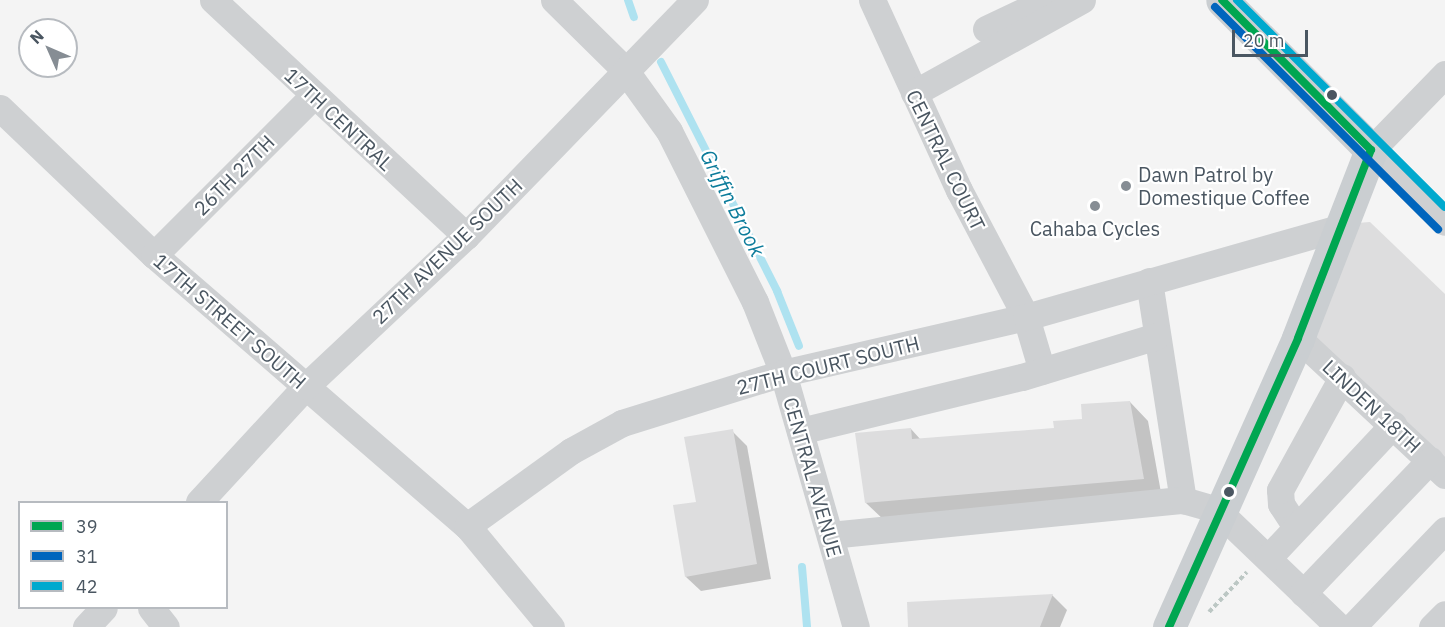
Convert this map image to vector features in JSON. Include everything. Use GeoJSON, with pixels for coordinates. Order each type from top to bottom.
{"type":"FeatureCollection","features":[{"type":"Feature","properties":{"kind":"main road"},"geometry":{"type":"LineString","coordinates":[[1183,620],[1217,510],[1298,338],[1371,150],[1222,0]]}},
{"type":"Feature","properties":{"kind":"street","name":"17TH CENTRAL"},"geometry":{"type":"LineString","coordinates":[[213,0],[313,96],[466,236]]}},
{"type":"Feature","properties":{"kind":"street","name":"CENTRAL AVENUE"},"geometry":{"type":"LineString","coordinates":[[554,0],[625,70],[669,131],[755,302],[783,373],[856,627]]}},
{"type":"Feature","properties":{"kind":"street","name":"27TH AVENUE SOUTH"},"geometry":{"type":"LineString","coordinates":[[200,501],[306,386],[466,236],[695,0]]}},
{"type":"Feature","properties":{"kind":"street","name":"CENTRAL COURT"},"geometry":{"type":"LineString","coordinates":[[872,0],[914,93],[1026,317],[1042,371]]}},
{"type":"Feature","properties":{"kind":"street"},"geometry":{"type":"LineString","coordinates":[[986,29],[1082,0]]}},
{"type":"Feature","properties":{"kind":"street"},"geometry":{"type":"LineString","coordinates":[[914,93],[1044,10]]}},
{"type":"Feature","properties":{"kind":"street"},"geometry":{"type":"LineString","coordinates":[[1445,74],[1371,150],[1445,222]]}},
{"type":"Feature","properties":{"kind":"street","name":"26TH 27TH"},"geometry":{"type":"LineString","coordinates":[[154,255],[313,96]]}},
{"type":"Feature","properties":{"kind":"street","name":"17TH STREET SOUTH"},"geometry":{"type":"LineString","coordinates":[[0,108],[154,255],[467,526]]}},
{"type":"Feature","properties":{"kind":"street","name":"27TH COURT SOUTH"},"geometry":{"type":"LineString","coordinates":[[467,526],[571,451],[622,423],[783,373],[1026,317],[1341,227]]}},
{"type":"Feature","properties":{"kind":"street"},"geometry":{"type":"LineString","coordinates":[[1149,281],[1183,500]]}},
{"type":"Feature","properties":{"kind":"street"},"geometry":{"type":"LineString","coordinates":[[800,431],[1042,371],[1157,336]]}},
{"type":"Feature","properties":{"kind":"street","name":"LINDEN 18TH"},"geometry":{"type":"LineString","coordinates":[[1298,338],[1438,467]]}},
{"type":"Feature","properties":{"kind":"street"},"geometry":{"type":"LineString","coordinates":[[1296,527],[1281,504],[1280,490],[1342,377]]}},
{"type":"Feature","properties":{"kind":"street"},"geometry":{"type":"LineString","coordinates":[[1259,564],[1393,425]]}},
{"type":"Feature","properties":{"kind":"street"},"geometry":{"type":"LineString","coordinates":[[1303,593],[1438,467]]}},
{"type":"Feature","properties":{"kind":"street"},"geometry":{"type":"LineString","coordinates":[[830,534],[1183,500],[1217,510],[1259,564],[1303,593],[1339,627]]}},
{"type":"Feature","properties":{"kind":"street"},"geometry":{"type":"LineString","coordinates":[[467,526],[551,627]]}},
{"type":"Feature","properties":{"kind":"street"},"geometry":{"type":"LineString","coordinates":[[1352,627],[1445,530]]}},
{"type":"Feature","properties":{"kind":"street"},"geometry":{"type":"LineString","coordinates":[[86,627],[103,609]]}},
{"type":"Feature","properties":{"kind":"street"},"geometry":{"type":"LineString","coordinates":[[152,609],[166,627]]}},
{"type":"Feature","properties":{"kind":"street"},"geometry":{"type":"LineString","coordinates":[[1432,627],[1445,614]]}},
{"type":"Feature","properties":{"kind":"path"},"geometry":{"type":"LineString","coordinates":[[1183,620],[1206,615],[1259,564]]}},
{"type":"Feature","properties":{"kind":"building"},"geometry":{"type":"Polygon","coordinates":[[[1370,222],[1445,294],[1445,465],[1310,336],[1357,223],[1370,222]]]}},
{"type":"Feature","properties":{"kind":"building"},"geometry":{"type":"Polygon","coordinates":[[[1130,401],[1144,479],[865,503],[855,433],[911,428],[912,439],[1054,428],[1053,421],[1082,419],[1081,404],[1130,401]]]}},
{"type":"Feature","properties":{"kind":"building"},"geometry":{"type":"Polygon","coordinates":[[[733,429],[757,564],[685,577],[673,505],[696,502],[684,437],[733,429]]]}},
{"type":"Feature","properties":{"kind":"building"},"geometry":{"type":"Polygon","coordinates":[[[1053,594],[1040,627],[908,627],[907,602],[1053,594]]]}},
{"type":"Feature","properties":{"kind":"waterway","name":"Griffin Brook"},"geometry":{"type":"LineString","coordinates":[[628,0],[634,17]]}},
{"type":"Feature","properties":{"kind":"waterway","name":"Griffin Brook"},"geometry":{"type":"LineString","coordinates":[[661,62],[777,291],[799,346]]}},
{"type":"Feature","properties":{"kind":"waterway","name":"Griffin Brook"},"geometry":{"type":"LineString","coordinates":[[802,567],[807,627]]}},
{"type":"Feature","properties":{"kind":"transit line","name":"39"},"geometry":{"type":"LineString","coordinates":[[1169,627],[1298,338],[1371,150],[1222,0]]}},
{"type":"Feature","properties":{"kind":"transit line","name":"42"},"geometry":{"type":"LineString","coordinates":[[1237,0],[1445,207]]}},
{"type":"Feature","properties":{"kind":"transit line","name":"31"},"geometry":{"type":"LineString","coordinates":[[1215,7],[1438,229]]}},
{"type":"Feature","properties":{"kind":"place","name":"Dawn Patrol by Domestique Coffee"},"geometry":{"type":"Point","coordinates":[1126,186]}},
{"type":"Feature","properties":{"kind":"place","name":"Cahaba Cycles"},"geometry":{"type":"Point","coordinates":[1095,206]}}]}
